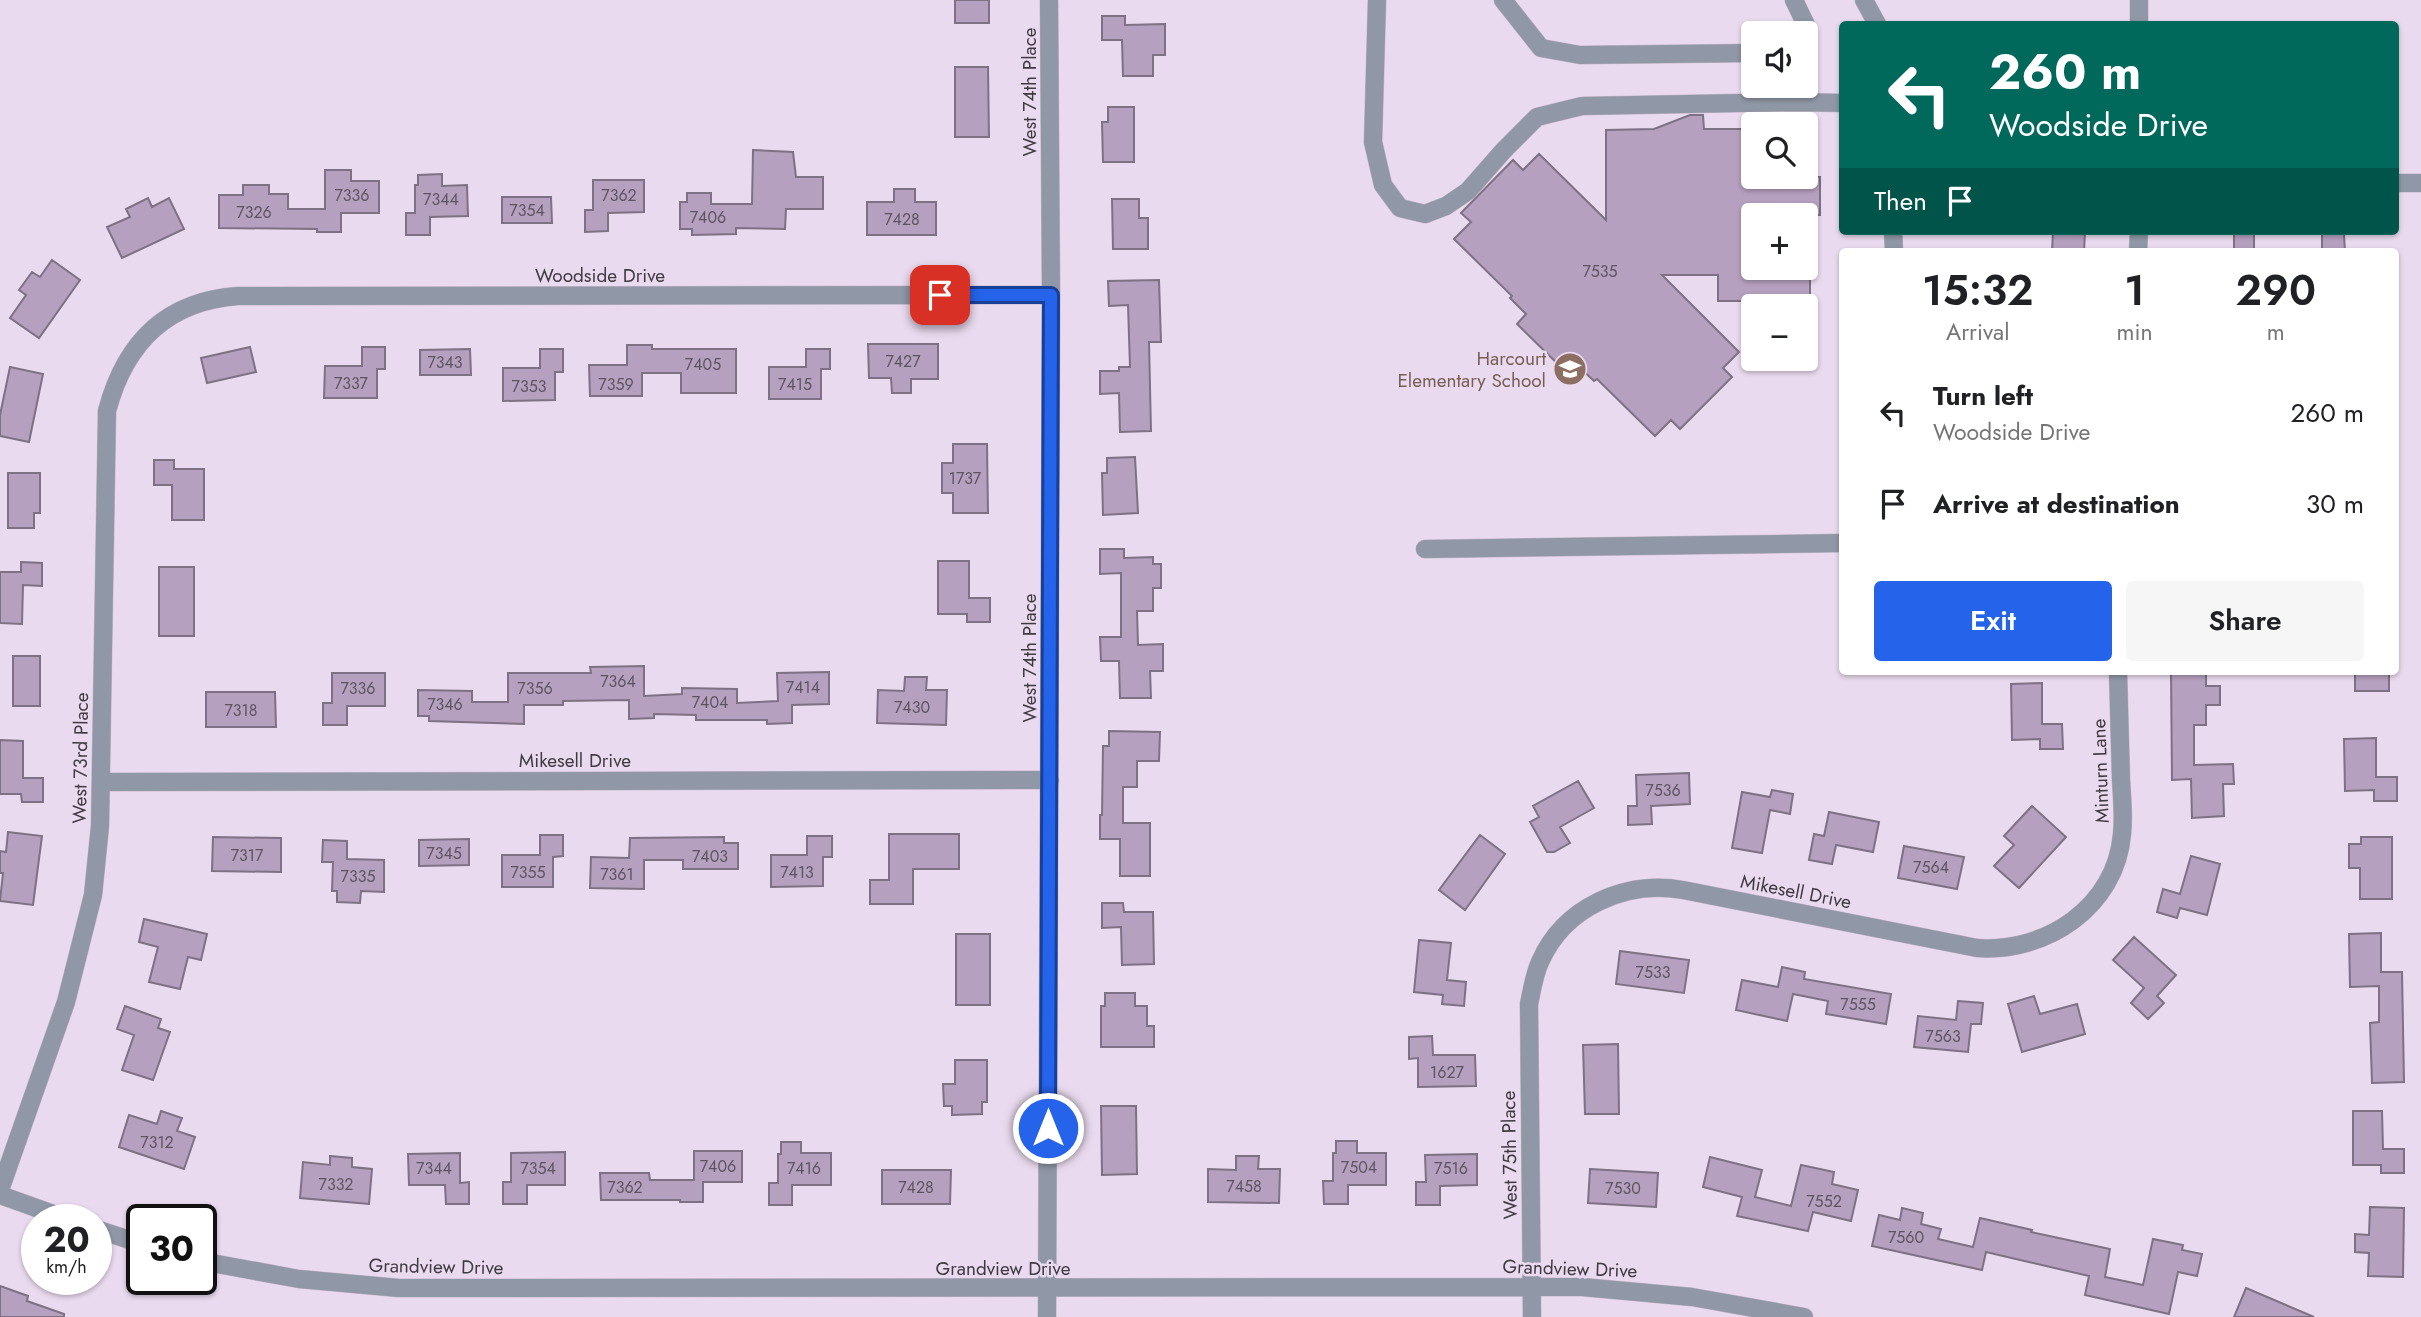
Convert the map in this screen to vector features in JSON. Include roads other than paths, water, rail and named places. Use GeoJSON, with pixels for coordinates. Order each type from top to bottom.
{"type":"FeatureCollection","features":[{"type":"Feature","properties":{"kind":"street","name":"West 74th Place"},"geometry":{"type":"LineString","coordinates":[[1047,1317],[1051,295],[1049,0]]}},
{"type":"Feature","properties":{"kind":"street"},"geometry":{"type":"LineString","coordinates":[[1377,0],[1373,142],[1383,185],[1400,208],[1425,214],[1446,206],[1468,191],[1537,117],[1582,106],[1741,97]]}},
{"type":"Feature","properties":{"kind":"street"},"geometry":{"type":"LineString","coordinates":[[1503,0],[1541,48],[1580,55],[1741,53]]}},
{"type":"Feature","properties":{"kind":"street"},"geometry":{"type":"LineString","coordinates":[[1794,0],[1804,21]]}},
{"type":"Feature","properties":{"kind":"street"},"geometry":{"type":"LineString","coordinates":[[1864,0],[1875,21]]}},
{"type":"Feature","properties":{"kind":"street"},"geometry":{"type":"LineString","coordinates":[[2139,0],[2139,21]]}},
{"type":"Feature","properties":{"kind":"street"},"geometry":{"type":"LineString","coordinates":[[1817,98],[1839,102]]}},
{"type":"Feature","properties":{"kind":"street"},"geometry":{"type":"LineString","coordinates":[[2399,183],[2421,183]]}},
{"type":"Feature","properties":{"kind":"street","name":"Woodside Drive"},"geometry":{"type":"LineString","coordinates":[[155,325],[189,306],[238,296],[1051,295]]}},
{"type":"Feature","properties":{"kind":"street","name":"West 73rd Place"},"geometry":{"type":"LineString","coordinates":[[0,1190],[66,1002],[90,915],[100,826],[107,411],[120,373],[136,347],[155,325]]}},
{"type":"Feature","properties":{"kind":"street"},"geometry":{"type":"LineString","coordinates":[[1425,549],[1839,543]]}},
{"type":"Feature","properties":{"kind":"street","name":"Minturn Lane"},"geometry":{"type":"LineString","coordinates":[[2091,903],[2112,871],[2122,834],[2118,675]]}},
{"type":"Feature","properties":{"kind":"street","name":"Mikesell Drive"},"geometry":{"type":"LineString","coordinates":[[101,782],[1050,780]]}},
{"type":"Feature","properties":{"kind":"street","name":"Mikesell Drive"},"geometry":{"type":"LineString","coordinates":[[1531,993],[1539,963],[1570,920],[1605,898],[1632,889],[1663,887],[1683,890],[1988,949],[2009,948],[2040,940],[2068,925],[2091,903]]}},
{"type":"Feature","properties":{"kind":"street","name":"West 75th Place"},"geometry":{"type":"LineString","coordinates":[[1531,993],[1528,1104],[1532,1317]]}},
{"type":"Feature","properties":{"kind":"street"},"geometry":{"type":"LineString","coordinates":[[0,1195],[25,1204]]}},
{"type":"Feature","properties":{"kind":"street","name":"Grandview Drive"},"geometry":{"type":"LineString","coordinates":[[217,1264],[299,1279],[399,1288],[1047,1289],[1532,1286],[1682,1295],[1804,1317]]}},
{"type":"Feature","properties":{"kind":"place","name":"Harcourt Elementary School"},"geometry":{"type":"Point","coordinates":[1570,369]}}]}
